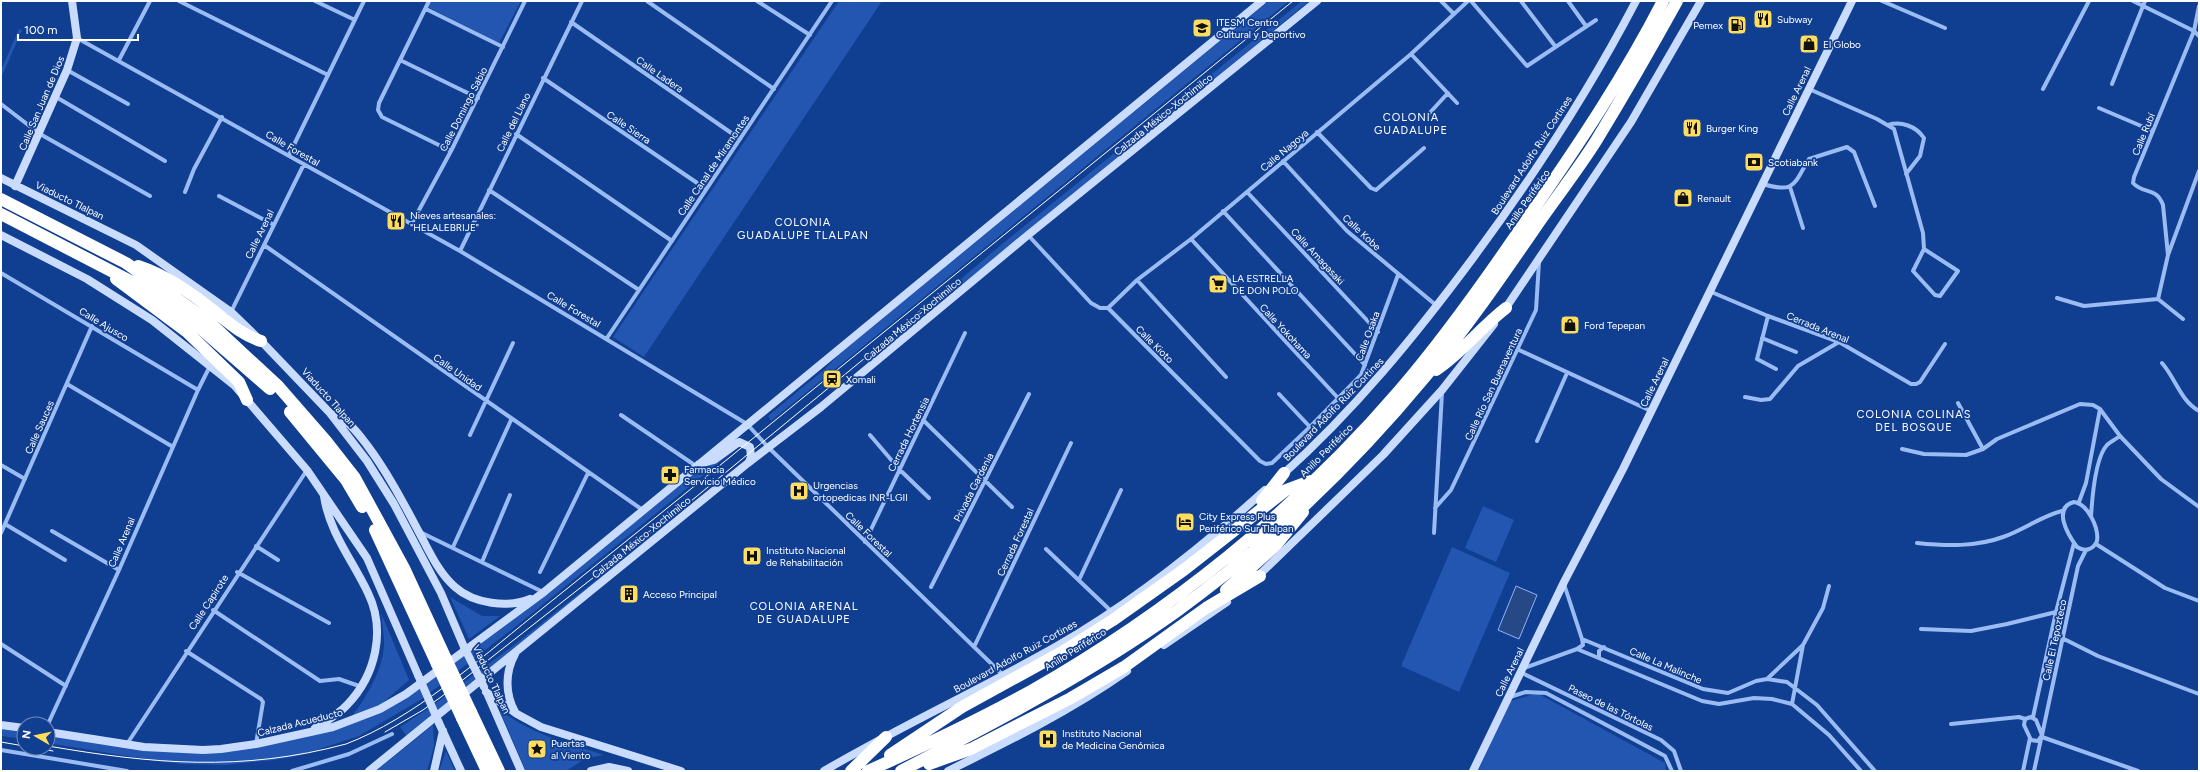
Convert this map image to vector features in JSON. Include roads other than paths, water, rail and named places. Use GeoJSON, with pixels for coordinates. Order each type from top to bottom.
{"type":"FeatureCollection","features":[{"type":"Feature","properties":{"kind":"highway","name":"Anillo Periférico"},"geometry":{"type":"LineString","coordinates":[[867,771],[990,713],[1032,690],[1110,642],[1196,581],[1261,527],[1313,480],[1400,390],[1464,309],[1592,125],[1663,1]]}},
{"type":"Feature","properties":{"kind":"highway"},"geometry":{"type":"LineString","coordinates":[[901,771],[1033,702],[1132,642],[1179,609],[1223,574],[1314,495],[1379,430],[1426,376],[1491,291],[1594,144],[1677,1]]}},
{"type":"Feature","properties":{"kind":"highway"},"geometry":{"type":"LineString","coordinates":[[1,199],[126,263],[163,276],[198,299],[238,331],[261,341]]}},
{"type":"Feature","properties":{"kind":"highway"},"geometry":{"type":"LineString","coordinates":[[1,214],[101,264],[142,287],[200,328],[274,392],[346,480],[441,662],[466,715],[487,771]]}},
{"type":"Feature","properties":{"kind":"highway"},"geometry":{"type":"LineString","coordinates":[[126,263],[213,326],[278,386],[326,441],[355,478],[404,568],[441,662]]}},
{"type":"Feature","properties":{"kind":"highway"},"geometry":{"type":"LineString","coordinates":[[101,264],[123,286],[176,323],[210,353],[239,382],[247,400]]}},
{"type":"Feature","properties":{"kind":"highway"},"geometry":{"type":"LineString","coordinates":[[1426,376],[1450,360],[1484,326],[1506,308]]}},
{"type":"Feature","properties":{"kind":"highway"},"geometry":{"type":"LineString","coordinates":[[867,771],[962,707],[1062,652],[1113,620],[1161,587],[1238,527],[1268,495],[1284,473]]}},
{"type":"Feature","properties":{"kind":"highway"},"geometry":{"type":"LineString","coordinates":[[1238,527],[1286,490],[1298,484],[1313,480]]}},
{"type":"Feature","properties":{"kind":"highway"},"geometry":{"type":"LineString","coordinates":[[909,771],[971,749],[1071,698],[1124,667],[1206,608],[1276,545],[1296,521],[1314,495]]}},
{"type":"Feature","properties":{"kind":"highway"},"geometry":{"type":"LineString","coordinates":[[1206,608],[1260,576]]}},
{"type":"Feature","properties":{"kind":"highway"},"geometry":{"type":"LineString","coordinates":[[466,715],[499,771]]}},
{"type":"Feature","properties":{"kind":"highway"},"geometry":{"type":"LineString","coordinates":[[851,771],[886,736]]}},
{"type":"Feature","properties":{"kind":"main road","name":"Calle San Juan de Dios"},"geometry":{"type":"LineString","coordinates":[[15,186],[56,97],[67,70],[77,38],[72,1]]}},
{"type":"Feature","properties":{"kind":"main road","name":"Calzada México-Xochimilco"},"geometry":{"type":"LineString","coordinates":[[544,592],[1262,1]]}},
{"type":"Feature","properties":{"kind":"main road","name":"Calzada México-Xochimilco"},"geometry":{"type":"LineString","coordinates":[[369,771],[748,463],[821,407],[1028,235],[1317,1]]}},
{"type":"Feature","properties":{"kind":"main road","name":"Boulevard Adolfo Ruiz Cortines"},"geometry":{"type":"LineString","coordinates":[[824,771],[886,736],[1058,646],[1144,590],[1223,528],[1308,452],[1378,379],[1437,306],[1507,212],[1561,130],[1636,1]]}},
{"type":"Feature","properties":{"kind":"main road"},"geometry":{"type":"LineString","coordinates":[[948,771],[997,748],[1091,696],[1233,598],[1260,576],[1383,455],[1442,390],[1506,308],[1631,122],[1701,1]]}},
{"type":"Feature","properties":{"kind":"main road","name":"Calle Arenal"},"geometry":{"type":"LineString","coordinates":[[1473,771],[1564,582],[1623,469],[1650,411],[1852,1]]}},
{"type":"Feature","properties":{"kind":"main road","name":"Viaducto Tlalpan"},"geometry":{"type":"LineString","coordinates":[[1,178],[136,245],[231,312],[261,341],[330,414],[367,461],[394,504],[442,593],[464,647],[485,689],[521,771]]}},
{"type":"Feature","properties":{"kind":"main road"},"geometry":{"type":"LineString","coordinates":[[1,235],[94,283],[152,320],[234,385],[247,400],[324,493],[367,558],[461,771]]}},
{"type":"Feature","properties":{"kind":"main road"},"geometry":{"type":"LineString","coordinates":[[330,414],[346,422],[372,452],[394,486],[439,569],[462,592],[481,600],[503,603],[522,602],[544,592]]}},
{"type":"Feature","properties":{"kind":"main road"},"geometry":{"type":"LineString","coordinates":[[697,465],[710,462],[739,442],[750,447],[751,457],[748,463]]}},
{"type":"Feature","properties":{"kind":"main road"},"geometry":{"type":"LineString","coordinates":[[311,731],[339,712],[362,686],[372,667],[376,649],[377,630],[375,610],[368,592],[331,522],[324,493]]}},
{"type":"Feature","properties":{"kind":"main road","name":"Calzada Acueducto"},"geometry":{"type":"LineString","coordinates":[[56,733],[126,745],[203,750],[256,744],[347,722],[380,709],[406,694],[544,592]]}},
{"type":"Feature","properties":{"kind":"main road"},"geometry":{"type":"LineString","coordinates":[[517,714],[510,701],[508,678],[511,664],[518,650]]}},
{"type":"Feature","properties":{"kind":"main road"},"geometry":{"type":"LineString","coordinates":[[485,689],[517,714],[541,728],[681,771]]}},
{"type":"Feature","properties":{"kind":"main road"},"geometry":{"type":"LineString","coordinates":[[1,725],[16,727]]}},
{"type":"Feature","properties":{"kind":"main road"},"geometry":{"type":"LineString","coordinates":[[434,771],[443,731]]}},
{"type":"Feature","properties":{"kind":"main road"},"geometry":{"type":"LineString","coordinates":[[591,771],[609,767],[628,771]]}},
{"type":"Feature","properties":{"kind":"street"},"geometry":{"type":"LineString","coordinates":[[119,60],[150,1]]}},
{"type":"Feature","properties":{"kind":"street"},"geometry":{"type":"LineString","coordinates":[[179,1],[328,75]]}},
{"type":"Feature","properties":{"kind":"street"},"geometry":{"type":"LineString","coordinates":[[316,1],[355,20]]}},
{"type":"Feature","properties":{"kind":"street"},"geometry":{"type":"LineString","coordinates":[[289,155],[364,1]]}},
{"type":"Feature","properties":{"kind":"street"},"geometry":{"type":"LineString","coordinates":[[429,1],[379,103],[378,110],[382,116],[451,151]]}},
{"type":"Feature","properties":{"kind":"street","name":"Calle Domingo Sabio"},"geometry":{"type":"LineString","coordinates":[[412,223],[478,98],[525,1]]}},
{"type":"Feature","properties":{"kind":"street","name":"Calle del Llano"},"geometry":{"type":"LineString","coordinates":[[460,251],[543,78],[582,1]]}},
{"type":"Feature","properties":{"kind":"street"},"geometry":{"type":"LineString","coordinates":[[647,1],[774,89]]}},
{"type":"Feature","properties":{"kind":"street"},"geometry":{"type":"LineString","coordinates":[[757,1],[810,35]]}},
{"type":"Feature","properties":{"kind":"street","name":"Calle Canal de Miramontes"},"geometry":{"type":"LineString","coordinates":[[607,338],[832,1]]}},
{"type":"Feature","properties":{"kind":"street"},"geometry":{"type":"LineString","coordinates":[[1441,1],[1454,14]]}},
{"type":"Feature","properties":{"kind":"street"},"geometry":{"type":"LineString","coordinates":[[1469,1],[1527,66],[1596,20]]}},
{"type":"Feature","properties":{"kind":"street","name":"Calle Nagoya"},"geometry":{"type":"LineString","coordinates":[[1108,308],[1137,280],[1191,239],[1411,54],[1469,1]]}},
{"type":"Feature","properties":{"kind":"street"},"geometry":{"type":"LineString","coordinates":[[1521,1],[1555,46]]}},
{"type":"Feature","properties":{"kind":"street"},"geometry":{"type":"LineString","coordinates":[[1568,1],[1586,26]]}},
{"type":"Feature","properties":{"kind":"street"},"geometry":{"type":"LineString","coordinates":[[1882,1],[1946,28]]}},
{"type":"Feature","properties":{"kind":"street"},"geometry":{"type":"LineString","coordinates":[[2043,90],[2089,1]]}},
{"type":"Feature","properties":{"kind":"street"},"geometry":{"type":"LineString","coordinates":[[2133,1],[2194,31],[2199,36]]}},
{"type":"Feature","properties":{"kind":"street"},"geometry":{"type":"LineString","coordinates":[[2112,84],[2145,1]]}},
{"type":"Feature","properties":{"kind":"street","name":"Calle Rubí"},"geometry":{"type":"LineString","coordinates":[[2168,254],[2163,205],[2160,197],[2154,192],[2137,187],[2133,183],[2194,31],[2199,6]]}},
{"type":"Feature","properties":{"kind":"street"},"geometry":{"type":"LineString","coordinates":[[426,9],[503,47]]}},
{"type":"Feature","properties":{"kind":"street","name":"Calle Ladera"},"geometry":{"type":"LineString","coordinates":[[571,22],[740,139]]}},
{"type":"Feature","properties":{"kind":"street","name":"Calle Forestal"},"geometry":{"type":"LineString","coordinates":[[77,38],[412,223],[607,338],[747,424],[768,447],[1003,675]]}},
{"type":"Feature","properties":{"kind":"street"},"geometry":{"type":"LineString","coordinates":[[1411,54],[1457,103]]}},
{"type":"Feature","properties":{"kind":"street"},"geometry":{"type":"LineString","coordinates":[[400,60],[478,98]]}},
{"type":"Feature","properties":{"kind":"street"},"geometry":{"type":"LineString","coordinates":[[67,70],[128,104]]}},
{"type":"Feature","properties":{"kind":"street","name":"Calle Sierra"},"geometry":{"type":"LineString","coordinates":[[543,78],[706,190]]}},
{"type":"Feature","properties":{"kind":"street"},"geometry":{"type":"LineString","coordinates":[[1808,89],[1894,129],[1923,233],[1924,249],[1913,271],[1935,295],[1940,296],[1958,271],[1924,249]]}},
{"type":"Feature","properties":{"kind":"street"},"geometry":{"type":"LineString","coordinates":[[1425,118],[1448,93]]}},
{"type":"Feature","properties":{"kind":"street"},"geometry":{"type":"LineString","coordinates":[[56,97],[165,161]]}},
{"type":"Feature","properties":{"kind":"street"},"geometry":{"type":"LineString","coordinates":[[1,104],[40,134],[150,196]]}},
{"type":"Feature","properties":{"kind":"street"},"geometry":{"type":"LineString","coordinates":[[2099,108],[2153,131]]}},
{"type":"Feature","properties":{"kind":"street"},"geometry":{"type":"LineString","coordinates":[[185,192],[200,157],[222,117]]}},
{"type":"Feature","properties":{"kind":"street"},"geometry":{"type":"LineString","coordinates":[[1888,125],[1897,122],[1910,126],[1920,132],[1924,138],[1920,156],[1906,174]]}},
{"type":"Feature","properties":{"kind":"street"},"geometry":{"type":"LineString","coordinates":[[1317,132],[1371,188],[1376,190],[1424,148]]}},
{"type":"Feature","properties":{"kind":"street"},"geometry":{"type":"LineString","coordinates":[[516,134],[672,240]]}},
{"type":"Feature","properties":{"kind":"street"},"geometry":{"type":"LineString","coordinates":[[1763,184],[1776,188],[1790,187],[1797,182],[1809,159],[1847,146],[1854,152],[1875,206]]}},
{"type":"Feature","properties":{"kind":"street","name":"Calle Kobe"},"geometry":{"type":"LineString","coordinates":[[1283,162],[1346,231],[1437,306]]}},
{"type":"Feature","properties":{"kind":"street","name":"Calle Arenal"},"geometry":{"type":"LineString","coordinates":[[231,312],[304,164]]}},
{"type":"Feature","properties":{"kind":"street"},"geometry":{"type":"LineString","coordinates":[[2158,299],[2168,254],[2199,171]]}},
{"type":"Feature","properties":{"kind":"street"},"geometry":{"type":"LineString","coordinates":[[1790,187],[1803,228]]}},
{"type":"Feature","properties":{"kind":"street"},"geometry":{"type":"LineString","coordinates":[[489,190],[639,290]]}},
{"type":"Feature","properties":{"kind":"street","name":"Calle Amagasaki"},"geometry":{"type":"LineString","coordinates":[[1247,192],[1378,332]]}},
{"type":"Feature","properties":{"kind":"street"},"geometry":{"type":"LineString","coordinates":[[220,196],[274,225]]}},
{"type":"Feature","properties":{"kind":"street"},"geometry":{"type":"LineString","coordinates":[[1223,212],[1365,365]]}},
{"type":"Feature","properties":{"kind":"street","name":"Calle Kioto"},"geometry":{"type":"LineString","coordinates":[[1028,235],[1091,303],[1100,308],[1108,308],[1260,461],[1266,464],[1272,463]]}},
{"type":"Feature","properties":{"kind":"street","name":"Calle Yokohama"},"geometry":{"type":"LineString","coordinates":[[1191,239],[1338,398]]}},
{"type":"Feature","properties":{"kind":"street","name":"Calle Unidad"},"geometry":{"type":"LineString","coordinates":[[264,245],[511,420],[644,511]]}},
{"type":"Feature","properties":{"kind":"street","name":"Calle Río San Buenaventura"},"geometry":{"type":"LineString","coordinates":[[1435,508],[1451,490],[1519,350],[1536,310],[1539,259]]}},
{"type":"Feature","properties":{"kind":"street","name":"Calle Ajusco"},"geometry":{"type":"LineString","coordinates":[[1,273],[198,390]]}},
{"type":"Feature","properties":{"kind":"street","name":"Calle Osaka"},"geometry":{"type":"LineString","coordinates":[[1272,463],[1361,375],[1398,275]]}},
{"type":"Feature","properties":{"kind":"street"},"geometry":{"type":"LineString","coordinates":[[1137,280],[1226,377]]}},
{"type":"Feature","properties":{"kind":"street","name":"Cerrada Arenal"},"geometry":{"type":"LineString","coordinates":[[1709,291],[1768,316],[1839,342],[1911,384],[1920,382],[1945,344]]}},
{"type":"Feature","properties":{"kind":"street"},"geometry":{"type":"LineString","coordinates":[[2057,298],[2084,306],[2158,299],[2183,320]]}},
{"type":"Feature","properties":{"kind":"street"},"geometry":{"type":"LineString","coordinates":[[1768,316],[1757,359],[1776,369]]}},
{"type":"Feature","properties":{"kind":"street","name":"Calle Sauces"},"geometry":{"type":"LineString","coordinates":[[1,533],[92,326]]}},
{"type":"Feature","properties":{"kind":"street","name":"Cerrada Hortensia"},"geometry":{"type":"LineString","coordinates":[[865,542],[965,333]]}},
{"type":"Feature","properties":{"kind":"street"},"geometry":{"type":"LineString","coordinates":[[1762,338],[1796,352]]}},
{"type":"Feature","properties":{"kind":"street"},"geometry":{"type":"LineString","coordinates":[[1745,397],[1761,400],[1770,399],[1798,366],[1839,342]]}},
{"type":"Feature","properties":{"kind":"street"},"geometry":{"type":"LineString","coordinates":[[470,435],[513,343]]}},
{"type":"Feature","properties":{"kind":"street"},"geometry":{"type":"LineString","coordinates":[[1519,350],[1650,411]]}},
{"type":"Feature","properties":{"kind":"street"},"geometry":{"type":"LineString","coordinates":[[2162,363],[2171,373],[2184,399],[2199,411]]}},
{"type":"Feature","properties":{"kind":"street","name":"Calle Arenal"},"geometry":{"type":"LineString","coordinates":[[52,716],[210,366]]}},
{"type":"Feature","properties":{"kind":"street"},"geometry":{"type":"LineString","coordinates":[[1537,441],[1567,373]]}},
{"type":"Feature","properties":{"kind":"street"},"geometry":{"type":"LineString","coordinates":[[67,384],[173,447]]}},
{"type":"Feature","properties":{"kind":"street"},"geometry":{"type":"LineString","coordinates":[[1434,533],[1442,390]]}},
{"type":"Feature","properties":{"kind":"street","name":"Privada Gardenia"},"geometry":{"type":"LineString","coordinates":[[931,587],[1029,394]]}},
{"type":"Feature","properties":{"kind":"street"},"geometry":{"type":"LineString","coordinates":[[1280,394],[1310,427]]}},
{"type":"Feature","properties":{"kind":"street"},"geometry":{"type":"LineString","coordinates":[[1958,403],[1983,449]]}},
{"type":"Feature","properties":{"kind":"street"},"geometry":{"type":"LineString","coordinates":[[1902,449],[1948,456],[1966,455],[1983,449],[1997,439],[2080,404],[2093,405],[2100,409],[2120,436],[2161,479],[2199,507]]}},
{"type":"Feature","properties":{"kind":"street"},"geometry":{"type":"LineString","coordinates":[[2079,502],[2086,483],[2100,409]]}},
{"type":"Feature","properties":{"kind":"street"},"geometry":{"type":"LineString","coordinates":[[621,415],[697,465]]}},
{"type":"Feature","properties":{"kind":"street"},"geometry":{"type":"LineString","coordinates":[[453,547],[511,420]]}},
{"type":"Feature","properties":{"kind":"street"},"geometry":{"type":"LineString","coordinates":[[923,420],[1012,507]]}},
{"type":"Feature","properties":{"kind":"street"},"geometry":{"type":"LineString","coordinates":[[870,435],[900,469],[929,498]]}},
{"type":"Feature","properties":{"kind":"street"},"geometry":{"type":"LineString","coordinates":[[2091,520],[2092,500],[2102,452],[2107,445],[2120,436]]}},
{"type":"Feature","properties":{"kind":"street","name":"Cerrada Forestal"},"geometry":{"type":"LineString","coordinates":[[974,647],[1071,443]]}},
{"type":"Feature","properties":{"kind":"street"},"geometry":{"type":"LineString","coordinates":[[1,465],[25,478]]}},
{"type":"Feature","properties":{"kind":"street","name":"Calle Capirote"},"geometry":{"type":"LineString","coordinates":[[126,745],[237,572],[306,470]]}},
{"type":"Feature","properties":{"kind":"street"},"geometry":{"type":"LineString","coordinates":[[540,572],[588,472]]}},
{"type":"Feature","properties":{"kind":"street"},"geometry":{"type":"LineString","coordinates":[[1079,580],[1121,490]]}},
{"type":"Feature","properties":{"kind":"street"},"geometry":{"type":"LineString","coordinates":[[482,562],[510,496]]}},
{"type":"Feature","properties":{"kind":"street"},"geometry":{"type":"LineString","coordinates":[[1917,543],[1964,545],[2003,538],[2050,514],[2062,511],[2069,503],[2079,502],[2086,508],[2098,536],[2096,544],[2086,550],[2077,547],[2063,521],[2062,511]]}},
{"type":"Feature","properties":{"kind":"street"},"geometry":{"type":"LineString","coordinates":[[5,524],[65,560]]}},
{"type":"Feature","properties":{"kind":"street"},"geometry":{"type":"LineString","coordinates":[[52,531],[119,570]]}},
{"type":"Feature","properties":{"kind":"street"},"geometry":{"type":"LineString","coordinates":[[418,531],[544,592]]}},
{"type":"Feature","properties":{"kind":"street","name":"Calle El Tepozteco"},"geometry":{"type":"LineString","coordinates":[[2033,717],[2056,612],[2074,543]]}},
{"type":"Feature","properties":{"kind":"street"},"geometry":{"type":"LineString","coordinates":[[2096,544],[2165,588],[2199,600]]}},
{"type":"Feature","properties":{"kind":"street"},"geometry":{"type":"LineString","coordinates":[[256,546],[278,560]]}},
{"type":"Feature","properties":{"kind":"street"},"geometry":{"type":"LineString","coordinates":[[1046,549],[1111,611]]}},
{"type":"Feature","properties":{"kind":"street","name":"Calle El Tepozteco"},"geometry":{"type":"LineString","coordinates":[[2034,771],[2078,566],[2086,550]]}},
{"type":"Feature","properties":{"kind":"street"},"geometry":{"type":"LineString","coordinates":[[237,572],[329,624]]}},
{"type":"Feature","properties":{"kind":"street"},"geometry":{"type":"LineString","coordinates":[[1521,670],[1578,650],[1583,645],[1564,582]]}},
{"type":"Feature","properties":{"kind":"street"},"geometry":{"type":"LineString","coordinates":[[1767,679],[1803,645],[1823,608],[1829,586]]}},
{"type":"Feature","properties":{"kind":"street"},"geometry":{"type":"LineString","coordinates":[[213,610],[320,681],[339,679],[362,686]]}},
{"type":"Feature","properties":{"kind":"street"},"geometry":{"type":"LineString","coordinates":[[1921,629],[1971,631],[2056,612]]}},
{"type":"Feature","properties":{"kind":"street","name":"Calle La Malinche"},"geometry":{"type":"LineString","coordinates":[[1582,638],[1702,689],[1728,693],[1756,681],[1767,679],[1787,682],[1796,687],[1817,705],[1875,771]]}},
{"type":"Feature","properties":{"kind":"street"},"geometry":{"type":"LineString","coordinates":[[2062,638],[2098,656],[2199,694]]}},
{"type":"Feature","properties":{"kind":"street"},"geometry":{"type":"LineString","coordinates":[[1,644],[66,686]]}},
{"type":"Feature","properties":{"kind":"street"},"geometry":{"type":"LineString","coordinates":[[1792,704],[1803,645]]}},
{"type":"Feature","properties":{"kind":"street"},"geometry":{"type":"LineString","coordinates":[[1599,658],[1599,651],[1604,647]]}},
{"type":"Feature","properties":{"kind":"street","name":"Calle La Malinche"},"geometry":{"type":"LineString","coordinates":[[1578,650],[1702,701],[1719,704],[1754,698],[1772,699],[1792,704],[1835,741],[1861,771]]}},
{"type":"Feature","properties":{"kind":"street"},"geometry":{"type":"LineString","coordinates":[[186,651],[261,699],[263,702],[256,744]]}},
{"type":"Feature","properties":{"kind":"street","name":"Paseo de las Tórtolas"},"geometry":{"type":"LineString","coordinates":[[1521,670],[1661,740],[1674,751],[1681,771]]}},
{"type":"Feature","properties":{"kind":"street","name":"Paseo de las Tórtolas"},"geometry":{"type":"LineString","coordinates":[[1507,698],[1526,692],[1546,693],[1665,756],[1672,771]]}},
{"type":"Feature","properties":{"kind":"street"},"geometry":{"type":"LineString","coordinates":[[1951,724],[2019,717],[2025,719],[2033,717],[2036,720],[2042,737]]}},
{"type":"Feature","properties":{"kind":"street"},"geometry":{"type":"LineString","coordinates":[[2025,719],[2024,726],[2030,738],[2036,741],[2042,737]]}},
{"type":"Feature","properties":{"kind":"street"},"geometry":{"type":"LineString","coordinates":[[292,771],[349,754],[392,734]]}},
{"type":"Feature","properties":{"kind":"street"},"geometry":{"type":"LineString","coordinates":[[2042,737],[2138,771]]}},
{"type":"Feature","properties":{"kind":"street"},"geometry":{"type":"LineString","coordinates":[[2023,771],[2030,738]]}},
{"type":"Feature","properties":{"kind":"street"},"geometry":{"type":"LineString","coordinates":[[1,750],[127,771]]}},
{"type":"Feature","properties":{"kind":"street"},"geometry":{"type":"LineString","coordinates":[[96,771],[100,766]]}},
{"type":"Feature","properties":{"kind":"tram line"},"geometry":{"type":"LineString","coordinates":[[56,747],[161,761],[234,762],[270,759],[308,753],[346,744],[371,733],[396,719],[420,704],[467,669],[1293,1]]}},
{"type":"Feature","properties":{"kind":"tram line"},"geometry":{"type":"LineString","coordinates":[[385,732],[423,710],[441,697],[691,501],[871,353],[950,285]]}},
{"type":"Feature","properties":{"kind":"tram line"},"geometry":{"type":"LineString","coordinates":[[1,742],[16,745]]}},
{"type":"Feature","properties":{"kind":"place","name":"Subway"},"geometry":{"type":"Point","coordinates":[1763,19]}},
{"type":"Feature","properties":{"kind":"place","name":"Pemex"},"geometry":{"type":"Point","coordinates":[1737,25]}},
{"type":"Feature","properties":{"kind":"place","name":"ITESM Centro Cultural y Deportivo"},"geometry":{"type":"Point","coordinates":[1202,28]}},
{"type":"Feature","properties":{"kind":"place","name":"El Globo"},"geometry":{"type":"Point","coordinates":[1809,44]}},
{"type":"Feature","properties":{"kind":"place","name":"Burger King"},"geometry":{"type":"Point","coordinates":[1692,128]}},
{"type":"Feature","properties":{"kind":"place","name":"Scotiabank"},"geometry":{"type":"Point","coordinates":[1754,162]}},
{"type":"Feature","properties":{"kind":"place","name":"Renault"},"geometry":{"type":"Point","coordinates":[1683,198]}},
{"type":"Feature","properties":{"kind":"place","name":"Nieves artesanales: \"HELALEBRIJE\""},"geometry":{"type":"Point","coordinates":[396,221]}},
{"type":"Feature","properties":{"kind":"place","name":"LA ESTRELLA DE DON POLO"},"geometry":{"type":"Point","coordinates":[1218,284]}},
{"type":"Feature","properties":{"kind":"place","name":"Ford Tepepan"},"geometry":{"type":"Point","coordinates":[1570,325]}},
{"type":"Feature","properties":{"kind":"place","name":"Xomali"},"geometry":{"type":"Point","coordinates":[832,379]}},
{"type":"Feature","properties":{"kind":"place","name":"Farmacia Servicio Médico"},"geometry":{"type":"Point","coordinates":[670,475]}},
{"type":"Feature","properties":{"kind":"place","name":"Urgencias ortopedicas INR-LGII"},"geometry":{"type":"Point","coordinates":[799,491]}},
{"type":"Feature","properties":{"kind":"place","name":"City Express Plus Periférico Sur Tlalpan"},"geometry":{"type":"Point","coordinates":[1185,522]}},
{"type":"Feature","properties":{"kind":"place","name":"Instituto Nacional de Rehabilitación"},"geometry":{"type":"Point","coordinates":[752,556]}},
{"type":"Feature","properties":{"kind":"place","name":"Acceso Principal"},"geometry":{"type":"Point","coordinates":[629,594]}},
{"type":"Feature","properties":{"kind":"place","name":"Instituto Nacional de Medicina Genómica"},"geometry":{"type":"Point","coordinates":[1048,739]}},
{"type":"Feature","properties":{"kind":"place","name":"Puertas al Viento"},"geometry":{"type":"Point","coordinates":[537,749]}},
{"type":"Feature","properties":{"kind":"district","name":"COLONIA GUADALUPE"},"geometry":{"type":"Point","coordinates":[1411,123]}},
{"type":"Feature","properties":{"kind":"district","name":"COLONIA GUADALUPE TLALPAN"},"geometry":{"type":"Point","coordinates":[803,228]}},
{"type":"Feature","properties":{"kind":"district","name":"COLONIA COLINAS DEL BOSQUE"},"geometry":{"type":"Point","coordinates":[1914,420]}},
{"type":"Feature","properties":{"kind":"district","name":"COLONIA ARENAL DE GUADALUPE"},"geometry":{"type":"Point","coordinates":[804,612]}}]}
